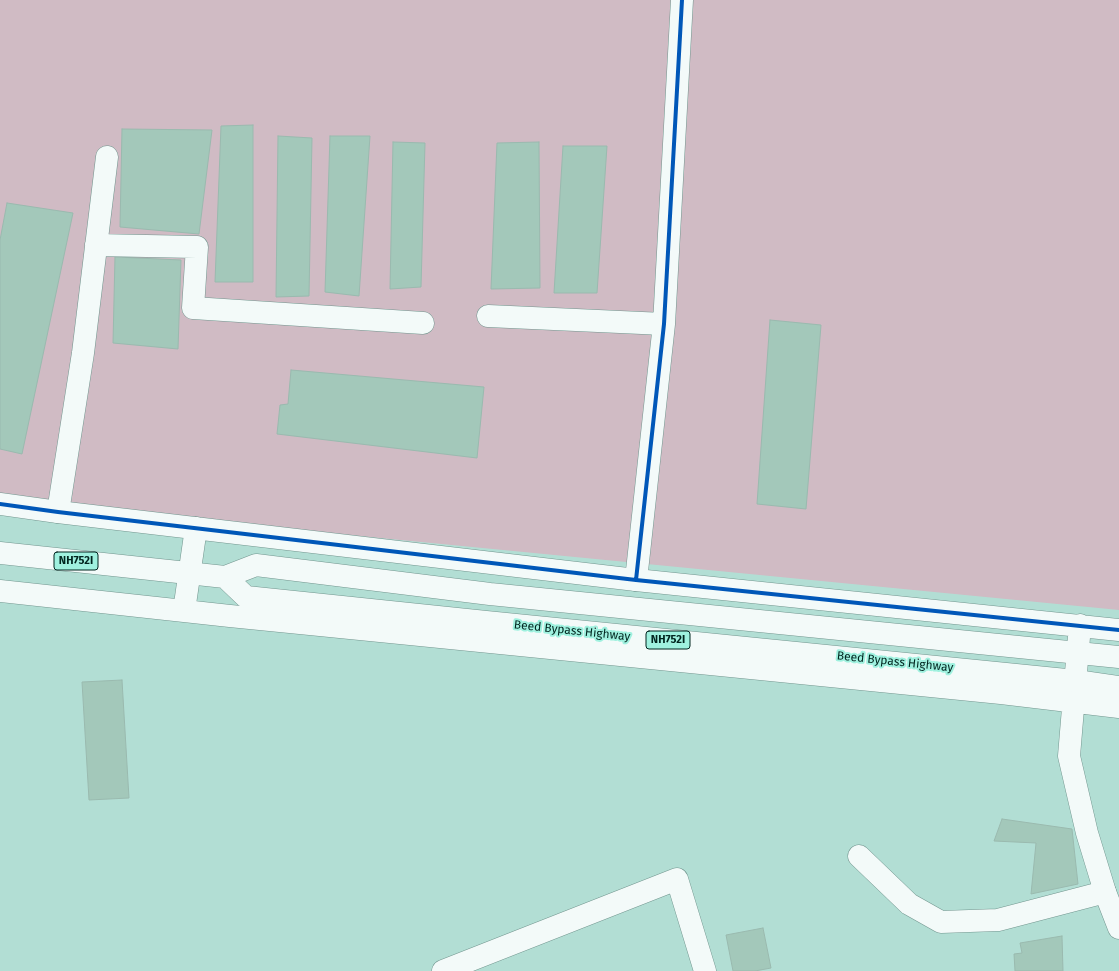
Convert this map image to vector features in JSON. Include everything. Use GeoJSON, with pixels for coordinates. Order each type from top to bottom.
{"type":"FeatureCollection","features":[{"type":"Feature","properties":{"kind":"main road"},"geometry":{"type":"LineString","coordinates":[[636,580],[664,324],[682,0]]}},
{"type":"Feature","properties":{"kind":"main road"},"geometry":{"type":"LineString","coordinates":[[58,512],[83,353],[107,157]]}},
{"type":"Feature","properties":{"kind":"main road"},"geometry":{"type":"LineString","coordinates":[[96,246],[197,247],[193,308],[423,323]]}},
{"type":"Feature","properties":{"kind":"main road"},"geometry":{"type":"LineString","coordinates":[[488,316],[664,324]]}},
{"type":"Feature","properties":{"kind":"main road"},"geometry":{"type":"LineString","coordinates":[[0,504],[636,580],[1119,630]]}},
{"type":"Feature","properties":{"kind":"main road"},"geometry":{"type":"LineString","coordinates":[[184,611],[196,528]]}},
{"type":"Feature","properties":{"kind":"main road","name":"NH752I"},"geometry":{"type":"LineString","coordinates":[[0,553],[225,577],[256,565],[490,594],[1119,656]]}},
{"type":"Feature","properties":{"kind":"main road","name":"Beed Bypass Highway"},"geometry":{"type":"LineString","coordinates":[[225,577],[246,597],[486,622],[1074,691],[1119,687]]}},
{"type":"Feature","properties":{"kind":"main road"},"geometry":{"type":"LineString","coordinates":[[0,591],[184,611],[1001,693],[1074,691],[1119,707]]}},
{"type":"Feature","properties":{"kind":"main road"},"geometry":{"type":"LineString","coordinates":[[1080,625],[1069,756],[1087,833],[1105,892],[1119,928]]}},
{"type":"Feature","properties":{"kind":"main road"},"geometry":{"type":"LineString","coordinates":[[859,856],[909,904],[941,922],[998,920],[1105,892]]}},
{"type":"Feature","properties":{"kind":"main road"},"geometry":{"type":"LineString","coordinates":[[443,971],[676,879],[705,971]]}},
{"type":"Feature","properties":{"kind":"shaded area"},"geometry":{"type":"Polygon","coordinates":[[[0,0],[1119,0],[1119,610],[0,501],[0,0]]]}},
{"type":"Feature","properties":{"kind":"building"},"geometry":{"type":"Polygon","coordinates":[[[253,125],[253,282],[215,282],[221,126],[253,125]]]}},
{"type":"Feature","properties":{"kind":"building"},"geometry":{"type":"Polygon","coordinates":[[[122,129],[212,130],[199,234],[120,227],[122,129]]]}},
{"type":"Feature","properties":{"kind":"building"},"geometry":{"type":"Polygon","coordinates":[[[278,136],[312,138],[309,296],[276,297],[278,136]]]}},
{"type":"Feature","properties":{"kind":"building"},"geometry":{"type":"Polygon","coordinates":[[[330,136],[370,136],[359,296],[325,292],[330,136]]]}},
{"type":"Feature","properties":{"kind":"building"},"geometry":{"type":"Polygon","coordinates":[[[393,142],[425,143],[421,287],[390,289],[393,142]]]}},
{"type":"Feature","properties":{"kind":"building"},"geometry":{"type":"Polygon","coordinates":[[[539,142],[540,288],[491,289],[497,143],[539,142]]]}},
{"type":"Feature","properties":{"kind":"building"},"geometry":{"type":"Polygon","coordinates":[[[563,146],[607,146],[597,293],[554,293],[563,146]]]}},
{"type":"Feature","properties":{"kind":"building"},"geometry":{"type":"Polygon","coordinates":[[[7,203],[73,213],[22,454],[0,449],[0,240],[7,203]]]}},
{"type":"Feature","properties":{"kind":"building"},"geometry":{"type":"Polygon","coordinates":[[[115,257],[181,260],[178,349],[113,343],[115,257]]]}},
{"type":"Feature","properties":{"kind":"building"},"geometry":{"type":"Polygon","coordinates":[[[770,320],[821,325],[806,509],[757,504],[770,320]]]}},
{"type":"Feature","properties":{"kind":"building"},"geometry":{"type":"Polygon","coordinates":[[[291,370],[484,387],[477,458],[277,434],[280,405],[288,404],[291,370]]]}},
{"type":"Feature","properties":{"kind":"building"},"geometry":{"type":"Polygon","coordinates":[[[122,680],[129,798],[89,800],[82,682],[122,680]]]}},
{"type":"Feature","properties":{"kind":"building"},"geometry":{"type":"Polygon","coordinates":[[[1002,819],[1072,829],[1078,884],[1031,894],[1036,843],[994,841],[1002,819]]]}},
{"type":"Feature","properties":{"kind":"building"},"geometry":{"type":"Polygon","coordinates":[[[763,928],[771,968],[755,971],[733,971],[726,935],[763,928]]]}},
{"type":"Feature","properties":{"kind":"building"},"geometry":{"type":"Polygon","coordinates":[[[1062,936],[1063,971],[1015,971],[1014,954],[1022,953],[1020,943],[1062,936]]]}},
{"type":"Feature","properties":{"kind":"cycle path"},"geometry":{"type":"LineString","coordinates":[[636,580],[664,324],[682,0]]}},
{"type":"Feature","properties":{"kind":"cycle path"},"geometry":{"type":"LineString","coordinates":[[0,504],[636,580],[1119,630]]}}]}
